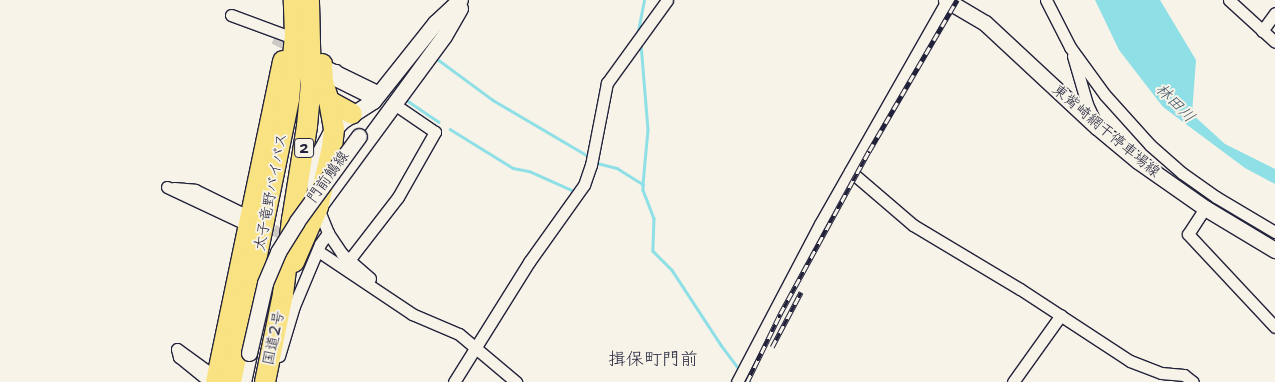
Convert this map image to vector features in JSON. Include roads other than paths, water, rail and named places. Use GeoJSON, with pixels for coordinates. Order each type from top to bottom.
{"type":"FeatureCollection","features":[{"type":"Feature","properties":{"kind":"highway"},"geometry":{"type":"LineString","coordinates":[[282,136],[281,42],[284,0]]}},
{"type":"Feature","properties":{"kind":"highway","name":"太子竜野バイパス"},"geometry":{"type":"LineString","coordinates":[[220,382],[252,224],[282,136],[294,69],[294,0]]}},
{"type":"Feature","properties":{"kind":"highway","name":"太子竜野バイパス"},"geometry":{"type":"LineString","coordinates":[[283,294],[292,220],[307,126],[311,84],[309,0]]}},
{"type":"Feature","properties":{"kind":"highway"},"geometry":{"type":"LineString","coordinates":[[283,294],[318,207],[332,148],[334,129],[322,74],[320,0]]}},
{"type":"Feature","properties":{"kind":"highway"},"geometry":{"type":"LineString","coordinates":[[252,224],[281,42]]}},
{"type":"Feature","properties":{"kind":"highway"},"geometry":{"type":"LineString","coordinates":[[329,101],[352,114]]}},
{"type":"Feature","properties":{"kind":"highway","name":"2"},"geometry":{"type":"LineString","coordinates":[[255,382],[292,220]]}},
{"type":"Feature","properties":{"kind":"highway","name":"国道2号"},"geometry":{"type":"LineString","coordinates":[[265,382],[273,369],[283,294]]}},
{"type":"Feature","properties":{"kind":"main road","name":"東觜崎網干停車場線"},"geometry":{"type":"LineString","coordinates":[[946,0],[985,23],[1097,127],[1138,161],[1205,208],[1275,250]]}},
{"type":"Feature","properties":{"kind":"main road"},"geometry":{"type":"LineString","coordinates":[[334,129],[374,94],[435,23],[462,3]]}},
{"type":"Feature","properties":{"kind":"main road"},"geometry":{"type":"LineString","coordinates":[[318,207],[399,102],[444,36],[462,3]]}},
{"type":"Feature","properties":{"kind":"main road","name":"門前鵤線"},"geometry":{"type":"LineString","coordinates":[[243,382],[265,283],[278,252],[297,221],[408,69],[462,3]]}},
{"type":"Feature","properties":{"kind":"street"},"geometry":{"type":"LineString","coordinates":[[454,382],[477,348],[513,286],[584,185],[591,165],[607,83],[667,0]]}},
{"type":"Feature","properties":{"kind":"street"},"geometry":{"type":"LineString","coordinates":[[737,382],[850,170],[946,0]]}},
{"type":"Feature","properties":{"kind":"street"},"geometry":{"type":"LineString","coordinates":[[1046,0],[1070,47],[1105,96],[1150,145],[1182,173],[1216,197],[1275,232]]}},
{"type":"Feature","properties":{"kind":"street"},"geometry":{"type":"LineString","coordinates":[[1229,0],[1275,42]]}},
{"type":"Feature","properties":{"kind":"street"},"geometry":{"type":"LineString","coordinates":[[1262,31],[1275,13]]}},
{"type":"Feature","properties":{"kind":"street"},"geometry":{"type":"LineString","coordinates":[[1070,47],[1087,104],[1097,127]]}},
{"type":"Feature","properties":{"kind":"street"},"geometry":{"type":"LineString","coordinates":[[333,69],[335,80],[374,94]]}},
{"type":"Feature","properties":{"kind":"street"},"geometry":{"type":"LineString","coordinates":[[350,259],[398,197],[435,132],[399,102]]}},
{"type":"Feature","properties":{"kind":"street"},"geometry":{"type":"LineString","coordinates":[[850,170],[890,202],[913,225],[1130,361],[1161,373],[1184,375],[1193,382]]}},
{"type":"Feature","properties":{"kind":"street"},"geometry":{"type":"LineString","coordinates":[[167,187],[195,190],[252,224],[167,187]]}},
{"type":"Feature","properties":{"kind":"street"},"geometry":{"type":"LineString","coordinates":[[318,207],[328,233],[342,254],[366,274],[378,290]]}},
{"type":"Feature","properties":{"kind":"street"},"geometry":{"type":"LineString","coordinates":[[1205,208],[1188,234],[1275,327]]}},
{"type":"Feature","properties":{"kind":"street"},"geometry":{"type":"LineString","coordinates":[[305,236],[328,233]]}},
{"type":"Feature","properties":{"kind":"street"},"geometry":{"type":"LineString","coordinates":[[273,369],[294,306],[320,244],[328,233]]}},
{"type":"Feature","properties":{"kind":"street"},"geometry":{"type":"LineString","coordinates":[[321,253],[412,314],[459,334],[516,382]]}},
{"type":"Feature","properties":{"kind":"street"},"geometry":{"type":"LineString","coordinates":[[1013,382],[1061,316]]}},
{"type":"Feature","properties":{"kind":"water","name":"林田川"},"geometry":{"type":"Polygon","coordinates":[[[1095,0],[1160,0],[1196,60],[1192,114],[1225,144],[1275,169],[1275,184],[1245,168],[1163,107],[1119,50],[1095,0]]]}},
{"type":"Feature","properties":{"kind":"waterway"},"geometry":{"type":"LineString","coordinates":[[638,31],[644,0]]}},
{"type":"Feature","properties":{"kind":"waterway"},"geometry":{"type":"LineString","coordinates":[[641,44],[648,130],[643,184]]}},
{"type":"Feature","properties":{"kind":"waterway"},"geometry":{"type":"LineString","coordinates":[[436,58],[493,100],[588,156]]}},
{"type":"Feature","properties":{"kind":"waterway"},"geometry":{"type":"LineString","coordinates":[[408,101],[439,122]]}},
{"type":"Feature","properties":{"kind":"waterway"},"geometry":{"type":"LineString","coordinates":[[450,129],[513,168],[529,171],[574,191]]}},
{"type":"Feature","properties":{"kind":"waterway"},"geometry":{"type":"LineString","coordinates":[[597,163],[617,168],[643,184],[643,190],[654,218],[653,251],[672,270],[721,345],[740,370]]}},
{"type":"Feature","properties":{"kind":"waterway"},"geometry":{"type":"LineString","coordinates":[[745,376],[750,382]]}},
{"type":"Feature","properties":{"kind":"tunnel"},"geometry":{"type":"LineString","coordinates":[[274,38],[298,50]]}},
{"type":"Feature","properties":{"kind":"tunnel"},"geometry":{"type":"LineString","coordinates":[[259,222],[293,239]]}},
{"type":"Feature","properties":{"kind":"railway"},"geometry":{"type":"LineString","coordinates":[[747,382],[780,314],[869,151],[957,0]]}},
{"type":"Feature","properties":{"kind":"railway"},"geometry":{"type":"LineString","coordinates":[[772,347],[801,292]]}},
{"type":"Feature","properties":{"kind":"district","name":"揖保町門前"},"geometry":{"type":"Point","coordinates":[653,359]}}]}
